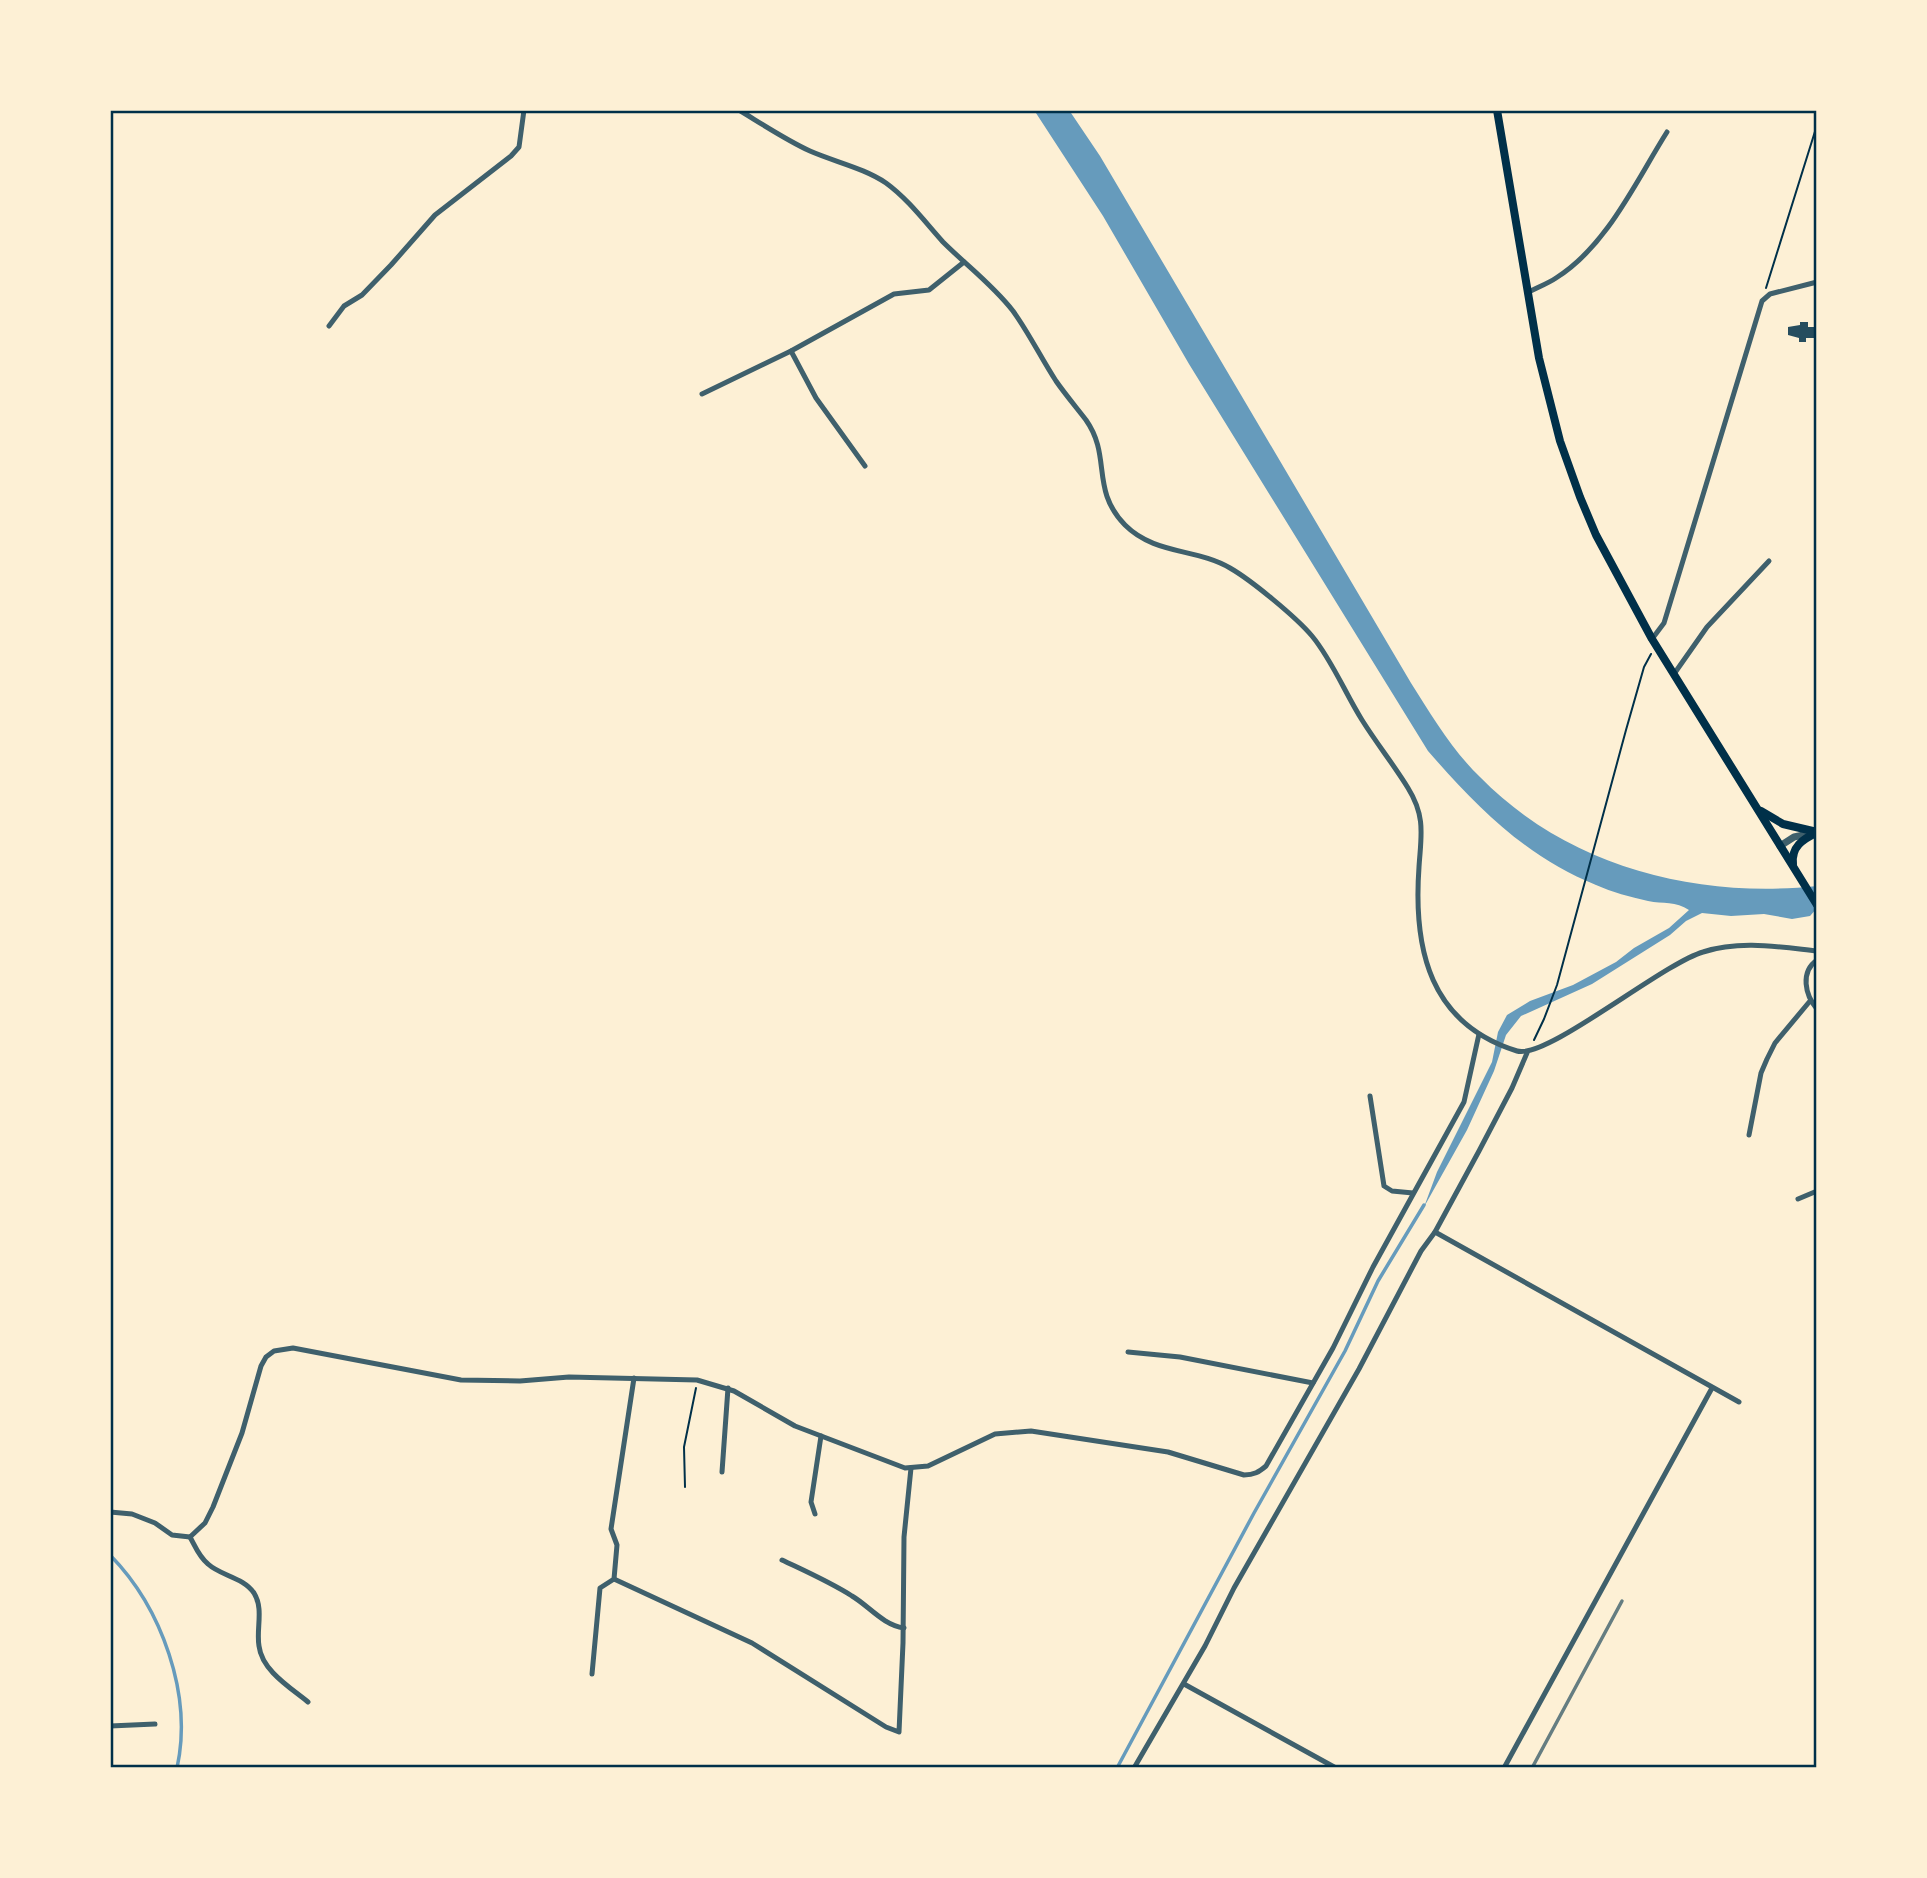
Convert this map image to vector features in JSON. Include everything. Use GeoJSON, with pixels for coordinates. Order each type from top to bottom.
{"type":"FeatureCollection","features":[{"type":"Feature","properties":{"kind":"main road"},"geometry":{"type":"LineString","coordinates":[[1497,110],[1546,391],[1572,477],[1596,536],[1658,649],[1817,905]]}},
{"type":"Feature","properties":{"kind":"main road"},"geometry":{"type":"LineString","coordinates":[[1756,808],[1777,822],[1817,832]]}},
{"type":"Feature","properties":{"kind":"main road"},"geometry":{"type":"LineString","coordinates":[[1793,867],[1794,850],[1817,832]]}},
{"type":"Feature","properties":{"kind":"street"},"geometry":{"type":"LineString","coordinates":[[329,326],[344,306],[362,295],[435,215],[511,156],[519,147],[524,110]]}},
{"type":"Feature","properties":{"kind":"street"},"geometry":{"type":"LineString","coordinates":[[739,110],[807,150],[872,175],[887,184],[998,293],[1014,313],[1058,383],[1089,425],[1101,454],[1103,489],[1121,521],[1140,538],[1153,545],[1225,565],[1241,575],[1298,622],[1319,646],[1361,719],[1415,801],[1421,817],[1423,838],[1418,880],[1422,949],[1431,978],[1443,1000],[1461,1022],[1479,1034],[1527,1053],[1577,1027],[1661,971],[1701,952],[1744,945],[1817,951]]}},
{"type":"Feature","properties":{"kind":"street"},"geometry":{"type":"LineString","coordinates":[[1527,293],[1557,277],[1586,253],[1615,215],[1667,132]]}},
{"type":"Feature","properties":{"kind":"street"},"geometry":{"type":"LineString","coordinates":[[702,394],[791,351],[894,294],[929,290],[964,262]]}},
{"type":"Feature","properties":{"kind":"street"},"geometry":{"type":"LineString","coordinates":[[1653,639],[1664,623],[1762,301],[1770,294],[1817,282]]}},
{"type":"Feature","properties":{"kind":"street"},"geometry":{"type":"LineString","coordinates":[[791,351],[816,398],[865,466]]}},
{"type":"Feature","properties":{"kind":"street"},"geometry":{"type":"LineString","coordinates":[[1674,674],[1707,626],[1769,561]]}},
{"type":"Feature","properties":{"kind":"street"},"geometry":{"type":"LineString","coordinates":[[1780,845],[1794,837],[1817,832]]}},
{"type":"Feature","properties":{"kind":"street"},"geometry":{"type":"LineString","coordinates":[[1817,960],[1807,971],[1806,988],[1810,1001],[1817,1009]]}},
{"type":"Feature","properties":{"kind":"street"},"geometry":{"type":"LineString","coordinates":[[1749,1135],[1761,1073],[1767,1059],[1775,1043],[1810,1001]]}},
{"type":"Feature","properties":{"kind":"street"},"geometry":{"type":"LineString","coordinates":[[110,1512],[132,1514],[155,1523],[172,1535],[190,1537],[205,1523],[213,1507],[242,1433],[261,1366],[266,1357],[274,1351],[293,1348],[461,1380],[488,1382],[569,1377],[697,1380],[728,1388],[795,1426],[911,1468],[928,1466],[995,1434],[1031,1430],[1168,1452],[1244,1475],[1258,1473],[1266,1465],[1334,1348],[1413,1193],[1464,1102],[1479,1034]]}},
{"type":"Feature","properties":{"kind":"street"},"geometry":{"type":"LineString","coordinates":[[1134,1768],[1184,1684],[1234,1588],[1359,1369],[1421,1251],[1435,1231],[1512,1088],[1527,1053]]}},
{"type":"Feature","properties":{"kind":"street"},"geometry":{"type":"LineString","coordinates":[[1370,1096],[1384,1186],[1392,1191],[1413,1193]]}},
{"type":"Feature","properties":{"kind":"street"},"geometry":{"type":"LineString","coordinates":[[1798,1199],[1817,1191]]}},
{"type":"Feature","properties":{"kind":"street"},"geometry":{"type":"LineString","coordinates":[[1435,1231],[1740,1402]]}},
{"type":"Feature","properties":{"kind":"street"},"geometry":{"type":"LineString","coordinates":[[1128,1352],[1180,1357],[1313,1383]]}},
{"type":"Feature","properties":{"kind":"street"},"geometry":{"type":"LineString","coordinates":[[614,1579],[617,1545],[611,1529],[634,1378]]}},
{"type":"Feature","properties":{"kind":"street"},"geometry":{"type":"LineString","coordinates":[[722,1472],[728,1388]]}},
{"type":"Feature","properties":{"kind":"street"},"geometry":{"type":"LineString","coordinates":[[1504,1768],[1712,1388]]}},
{"type":"Feature","properties":{"kind":"street"},"geometry":{"type":"LineString","coordinates":[[815,1514],[811,1502],[821,1436]]}},
{"type":"Feature","properties":{"kind":"street"},"geometry":{"type":"LineString","coordinates":[[614,1579],[752,1643],[886,1727],[899,1732],[904,1629],[904,1537],[911,1468]]}},
{"type":"Feature","properties":{"kind":"street"},"geometry":{"type":"LineString","coordinates":[[190,1537],[209,1566],[240,1580],[253,1592],[258,1606],[258,1647],[262,1658],[273,1673],[309,1702]]}},
{"type":"Feature","properties":{"kind":"street"},"geometry":{"type":"LineString","coordinates":[[782,1560],[837,1587],[884,1620],[904,1629]]}},
{"type":"Feature","properties":{"kind":"street"},"geometry":{"type":"LineString","coordinates":[[592,1674],[600,1588],[614,1579]]}},
{"type":"Feature","properties":{"kind":"street"},"geometry":{"type":"LineString","coordinates":[[1184,1684],[1336,1768]]}},
{"type":"Feature","properties":{"kind":"street"},"geometry":{"type":"LineString","coordinates":[[110,1726],[155,1724]]}},
{"type":"Feature","properties":{"kind":"path"},"geometry":{"type":"LineString","coordinates":[[1762,301],[1817,125]]}},
{"type":"Feature","properties":{"kind":"path"},"geometry":{"type":"LineString","coordinates":[[1527,1053],[1557,985],[1644,667],[1650,655],[1658,649]]}},
{"type":"Feature","properties":{"kind":"path"},"geometry":{"type":"LineString","coordinates":[[685,1487],[684,1447],[697,1380]]}},
{"type":"Feature","properties":{"kind":"water"},"geometry":{"type":"Polygon","coordinates":[[[1034,110],[1069,110],[1100,156],[1411,683],[1451,744],[1480,777],[1514,808],[1552,833],[1593,854],[1635,870],[1680,881],[1725,887],[1771,889],[1817,886],[1817,908],[1810,916],[1792,919],[1764,914],[1731,916],[1702,913],[1592,984],[1521,1016],[1506,1035],[1494,1071],[1467,1130],[1424,1207],[1437,1172],[1492,1062],[1498,1032],[1507,1015],[1530,1001],[1573,985],[1616,962],[1669,928],[1689,910],[1679,905],[1648,901],[1608,890],[1547,860],[1504,829],[1428,751],[1189,364],[1103,216],[1034,110]]]}},
{"type":"Feature","properties":{"kind":"building"},"geometry":{"type":"Polygon","coordinates":[[[1800,322],[1808,322],[1808,327],[1817,327],[1817,338],[1806,338],[1806,342],[1799,342],[1799,338],[1788,335],[1788,327],[1800,325],[1800,322]]]}},
{"type":"Feature","properties":{"kind":"waterway"},"geometry":{"type":"LineString","coordinates":[[1117,1768],[1254,1513],[1345,1351],[1378,1281],[1424,1205]]}},
{"type":"Feature","properties":{"kind":"waterway"},"geometry":{"type":"LineString","coordinates":[[110,1555],[145,1600],[169,1654],[181,1711],[177,1768]]}},
{"type":"Feature","properties":{"kind":"railway"},"geometry":{"type":"LineString","coordinates":[[1532,1768],[1622,1601]]}}]}
